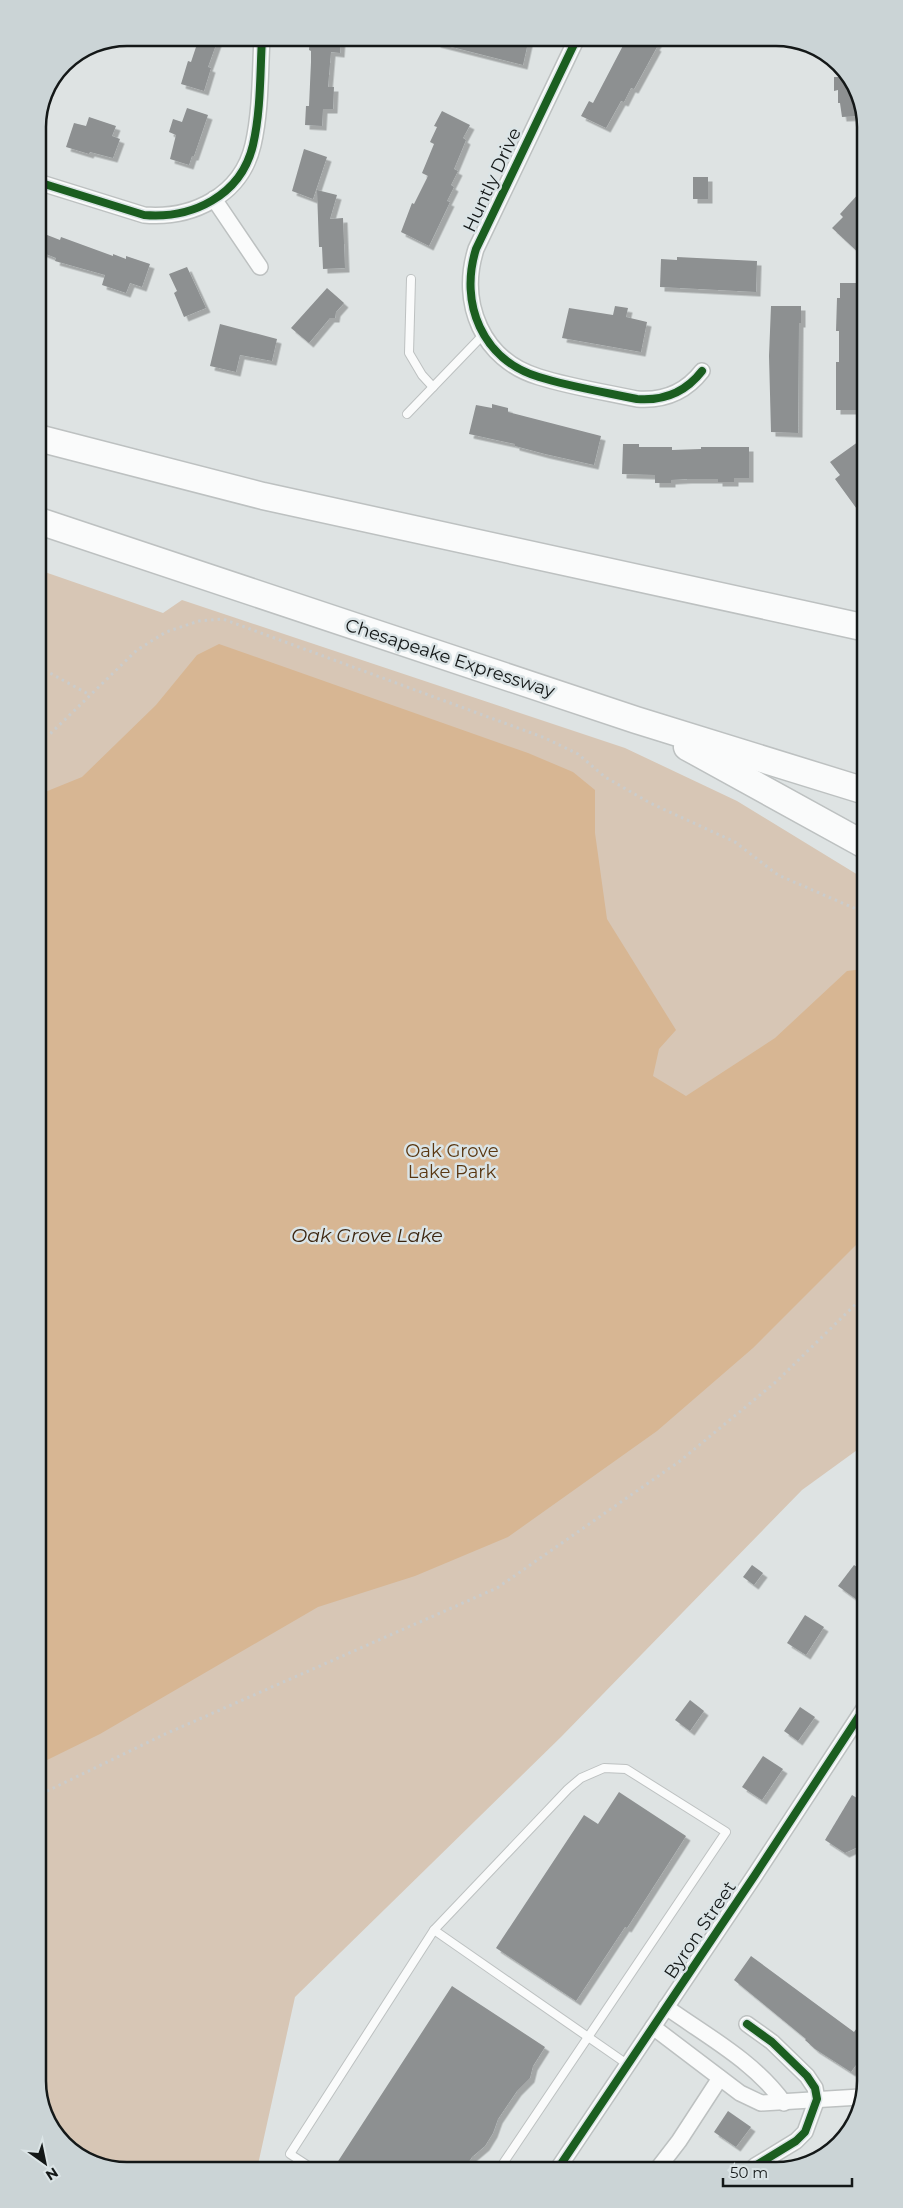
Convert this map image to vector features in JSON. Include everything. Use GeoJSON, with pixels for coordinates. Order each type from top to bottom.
{"type":"FeatureCollection","features":[{"type":"Feature","properties":{"kind":"highway"},"geometry":{"type":"LineString","coordinates":[[46,440],[263,496],[857,627]]}},
{"type":"Feature","properties":{"kind":"highway","name":"Chesapeake Expressway"},"geometry":{"type":"LineString","coordinates":[[46,523],[636,720],[857,788]]}},
{"type":"Feature","properties":{"kind":"highway"},"geometry":{"type":"LineString","coordinates":[[636,720],[857,841]]}},
{"type":"Feature","properties":{"kind":"street"},"geometry":{"type":"LineString","coordinates":[[46,184],[144,215],[158,217],[181,214],[203,207],[226,191],[246,163],[253,146],[257,122],[262,46]]}},
{"type":"Feature","properties":{"kind":"street","name":"Huntly Drive"},"geometry":{"type":"LineString","coordinates":[[573,46],[485,228],[471,266],[470,300],[476,319],[494,349],[511,364],[538,377],[637,399],[651,400],[668,397],[684,389],[702,371]]}},
{"type":"Feature","properties":{"kind":"street"},"geometry":{"type":"LineString","coordinates":[[214,199],[260,267]]}},
{"type":"Feature","properties":{"kind":"street","name":"Byron Street"},"geometry":{"type":"LineString","coordinates":[[562,2162],[857,1719]]}},
{"type":"Feature","properties":{"kind":"street"},"geometry":{"type":"LineString","coordinates":[[666,2007],[756,2071],[774,2088],[784,2103]]}},
{"type":"Feature","properties":{"kind":"street"},"geometry":{"type":"LineString","coordinates":[[747,2024],[772,2042],[806,2076],[815,2088],[817,2098],[805,2132],[796,2142],[761,2162]]}},
{"type":"Feature","properties":{"kind":"street"},"geometry":{"type":"LineString","coordinates":[[652,2027],[740,2093],[761,2103],[855,2097]]}},
{"type":"Feature","properties":{"kind":"street"},"geometry":{"type":"LineString","coordinates":[[663,2162],[679,2141],[720,2078]]}},
{"type":"Feature","properties":{"kind":"lane"},"geometry":{"type":"LineString","coordinates":[[411,278],[410,353],[422,375],[433,388]]}},
{"type":"Feature","properties":{"kind":"lane"},"geometry":{"type":"LineString","coordinates":[[407,414],[486,337]]}},
{"type":"Feature","properties":{"kind":"lane"},"geometry":{"type":"LineString","coordinates":[[302,2162],[290,2154],[434,1930],[568,1789],[581,1778],[604,1768],[626,1769],[726,1832],[504,2162]]}},
{"type":"Feature","properties":{"kind":"lane"},"geometry":{"type":"LineString","coordinates":[[434,1930],[627,2064]]}},
{"type":"Feature","properties":{"kind":"path"},"geometry":{"type":"LineString","coordinates":[[46,736],[137,650],[166,632],[199,621],[223,620],[545,738],[578,754],[605,777],[650,803],[735,842],[778,875],[857,909]]}},
{"type":"Feature","properties":{"kind":"path"},"geometry":{"type":"LineString","coordinates":[[46,671],[90,695]]}},
{"type":"Feature","properties":{"kind":"path"},"geometry":{"type":"LineString","coordinates":[[46,1792],[163,1735],[497,1588],[680,1461],[777,1381],[857,1303]]}},
{"type":"Feature","properties":{"kind":"green space","name":"Oak Grove Lake"},"geometry":{"type":"Polygon","coordinates":[[[46,572],[163,613],[182,600],[625,748],[737,801],[857,874],[857,1450],[802,1490],[561,1737],[295,1997],[259,2162],[122,2162],[101,2157],[87,2151],[70,2138],[60,2126],[51,2107],[46,2081],[46,572]]]}},
{"type":"Feature","properties":{"kind":"water","name":"Oak Grove Lake"},"geometry":{"type":"Polygon","coordinates":[[[219,644],[528,753],[573,772],[595,790],[595,833],[607,919],[676,1030],[659,1049],[653,1076],[686,1096],[775,1038],[847,971],[857,970],[857,1244],[753,1348],[657,1431],[508,1537],[415,1576],[318,1607],[100,1734],[46,1761],[46,792],[82,777],[156,705],[197,655],[219,644]]]}},
{"type":"Feature","properties":{"kind":"building"},"geometry":{"type":"Polygon","coordinates":[[[196,46],[216,46],[208,67],[211,68],[204,91],[181,84],[188,61],[191,62],[196,46]]]}},
{"type":"Feature","properties":{"kind":"building"},"geometry":{"type":"Polygon","coordinates":[[[309,46],[340,46],[340,53],[331,52],[328,87],[334,87],[333,109],[323,109],[322,126],[305,125],[306,106],[309,106],[311,51],[309,50],[309,46]]]}},
{"type":"Feature","properties":{"kind":"building"},"geometry":{"type":"Polygon","coordinates":[[[448,46],[527,46],[523,65],[448,46]]]}},
{"type":"Feature","properties":{"kind":"building"},"geometry":{"type":"Polygon","coordinates":[[[623,46],[657,47],[634,89],[631,88],[624,102],[621,101],[606,128],[581,116],[589,101],[593,103],[623,46]]]}},
{"type":"Feature","properties":{"kind":"building"},"geometry":{"type":"Polygon","coordinates":[[[834,77],[838,77],[848,91],[856,116],[842,117],[840,103],[838,103],[838,90],[834,91],[834,77]]]}},
{"type":"Feature","properties":{"kind":"building"},"geometry":{"type":"Polygon","coordinates":[[[187,108],[208,115],[189,165],[170,159],[176,135],[169,132],[173,119],[182,122],[187,108]]]}},
{"type":"Feature","properties":{"kind":"building"},"geometry":{"type":"Polygon","coordinates":[[[442,111],[470,125],[463,138],[466,140],[454,169],[458,171],[451,185],[454,187],[447,201],[450,202],[429,246],[401,232],[412,203],[414,204],[428,176],[422,173],[434,144],[430,142],[437,127],[434,126],[442,111]]]}},
{"type":"Feature","properties":{"kind":"building"},"geometry":{"type":"Polygon","coordinates":[[[89,117],[116,126],[112,136],[120,139],[113,158],[90,152],[89,154],[66,147],[74,123],[86,126],[89,117]]]}},
{"type":"Feature","properties":{"kind":"building"},"geometry":{"type":"Polygon","coordinates":[[[304,149],[327,157],[313,199],[292,191],[304,149]]]}},
{"type":"Feature","properties":{"kind":"building"},"geometry":{"type":"Polygon","coordinates":[[[693,177],[708,177],[708,199],[693,199],[693,177]]]}},
{"type":"Feature","properties":{"kind":"building"},"geometry":{"type":"Polygon","coordinates":[[[317,190],[337,195],[330,219],[343,218],[345,268],[323,269],[322,247],[319,247],[317,190]]]}},
{"type":"Feature","properties":{"kind":"building"},"geometry":{"type":"Polygon","coordinates":[[[857,195],[857,251],[832,228],[843,217],[840,214],[857,195]]]}},
{"type":"Feature","properties":{"kind":"building"},"geometry":{"type":"Polygon","coordinates":[[[46,235],[60,240],[61,237],[113,256],[113,254],[126,259],[126,256],[150,264],[142,287],[130,283],[126,293],[102,285],[105,275],[55,261],[56,258],[46,254],[46,235]]]}},
{"type":"Feature","properties":{"kind":"building"},"geometry":{"type":"Polygon","coordinates":[[[677,257],[757,261],[756,292],[660,287],[661,259],[677,260],[677,257]]]}},
{"type":"Feature","properties":{"kind":"building"},"geometry":{"type":"Polygon","coordinates":[[[187,267],[206,308],[184,317],[174,293],[177,291],[169,274],[187,267]]]}},
{"type":"Feature","properties":{"kind":"building"},"geometry":{"type":"Polygon","coordinates":[[[840,283],[857,283],[857,410],[836,410],[836,362],[839,362],[839,331],[836,331],[837,298],[840,298],[840,283]]]}},
{"type":"Feature","properties":{"kind":"building"},"geometry":{"type":"Polygon","coordinates":[[[327,288],[344,303],[336,312],[335,318],[330,318],[309,343],[291,328],[327,288]]]}},
{"type":"Feature","properties":{"kind":"building"},"geometry":{"type":"Polygon","coordinates":[[[615,306],[628,308],[626,317],[647,322],[641,352],[562,338],[569,308],[613,315],[615,306]]]}},
{"type":"Feature","properties":{"kind":"building"},"geometry":{"type":"Polygon","coordinates":[[[771,306],[801,306],[801,323],[799,323],[798,433],[771,432],[769,356],[771,306]]]}},
{"type":"Feature","properties":{"kind":"building"},"geometry":{"type":"Polygon","coordinates":[[[220,324],[277,339],[272,361],[240,355],[236,372],[210,366],[220,324]]]}},
{"type":"Feature","properties":{"kind":"building"},"geometry":{"type":"Polygon","coordinates":[[[492,404],[508,408],[508,412],[601,436],[594,465],[469,434],[476,405],[492,408],[492,404]]]}},
{"type":"Feature","properties":{"kind":"building"},"geometry":{"type":"Polygon","coordinates":[[[857,443],[857,509],[835,479],[840,475],[830,462],[857,443]]]}},
{"type":"Feature","properties":{"kind":"building"},"geometry":{"type":"Polygon","coordinates":[[[623,444],[639,444],[639,447],[672,447],[672,450],[701,449],[701,447],[749,447],[749,478],[734,478],[734,482],[718,482],[718,479],[687,479],[671,480],[671,483],[655,483],[655,475],[622,474],[623,444]]]}},
{"type":"Feature","properties":{"kind":"building"},"geometry":{"type":"Polygon","coordinates":[[[752,1565],[763,1573],[754,1585],[743,1577],[752,1565]]]}},
{"type":"Feature","properties":{"kind":"building"},"geometry":{"type":"Polygon","coordinates":[[[854,1565],[857,1567],[857,1600],[838,1586],[854,1565]]]}},
{"type":"Feature","properties":{"kind":"building"},"geometry":{"type":"Polygon","coordinates":[[[805,1615],[824,1627],[806,1655],[787,1643],[805,1615]]]}},
{"type":"Feature","properties":{"kind":"building"},"geometry":{"type":"Polygon","coordinates":[[[690,1700],[704,1711],[690,1731],[675,1720],[690,1700]]]}},
{"type":"Feature","properties":{"kind":"building"},"geometry":{"type":"Polygon","coordinates":[[[800,1707],[815,1717],[798,1741],[784,1731],[800,1707]]]}},
{"type":"Feature","properties":{"kind":"building"},"geometry":{"type":"Polygon","coordinates":[[[763,1756],[783,1769],[762,1800],[742,1787],[763,1756]]]}},
{"type":"Feature","properties":{"kind":"building"},"geometry":{"type":"Polygon","coordinates":[[[619,1792],[686,1836],[627,1928],[625,1927],[576,2001],[496,1948],[584,1815],[598,1824],[619,1792]]]}},
{"type":"Feature","properties":{"kind":"building"},"geometry":{"type":"Polygon","coordinates":[[[852,1795],[857,1798],[857,1847],[845,1853],[825,1840],[852,1795]]]}},
{"type":"Feature","properties":{"kind":"building"},"geometry":{"type":"Polygon","coordinates":[[[751,1956],[854,2032],[857,2028],[857,2066],[851,2072],[815,2049],[806,2039],[734,1980],[751,1956]]]}},
{"type":"Feature","properties":{"kind":"building"},"geometry":{"type":"Polygon","coordinates":[[[452,1986],[545,2047],[533,2066],[530,2078],[517,2091],[498,2119],[493,2133],[485,2146],[469,2162],[338,2162],[452,1986]]]}},
{"type":"Feature","properties":{"kind":"building"},"geometry":{"type":"Polygon","coordinates":[[[728,2111],[751,2127],[736,2147],[714,2132],[728,2111]]]}},
{"type":"Feature","properties":{"kind":"cycle path"},"geometry":{"type":"LineString","coordinates":[[46,184],[144,215],[180,213],[212,201],[226,191],[238,178],[247,163],[253,145],[259,105],[262,46]]}},
{"type":"Feature","properties":{"kind":"cycle path"},"geometry":{"type":"LineString","coordinates":[[573,46],[476,249],[471,269],[471,289],[473,309],[480,327],[490,343],[503,357],[519,369],[563,384],[637,399],[656,399],[673,394],[688,385],[702,371]]}},
{"type":"Feature","properties":{"kind":"cycle path"},"geometry":{"type":"LineString","coordinates":[[562,2162],[857,1719]]}},
{"type":"Feature","properties":{"kind":"cycle path"},"geometry":{"type":"LineString","coordinates":[[747,2024],[772,2042],[807,2076],[815,2088],[817,2099],[805,2132],[796,2141],[762,2162]]}},
{"type":"Feature","properties":{"kind":"park label","name":"Oak Grove Lake Park"},"geometry":{"type":"Point","coordinates":[452,1161]}}]}
